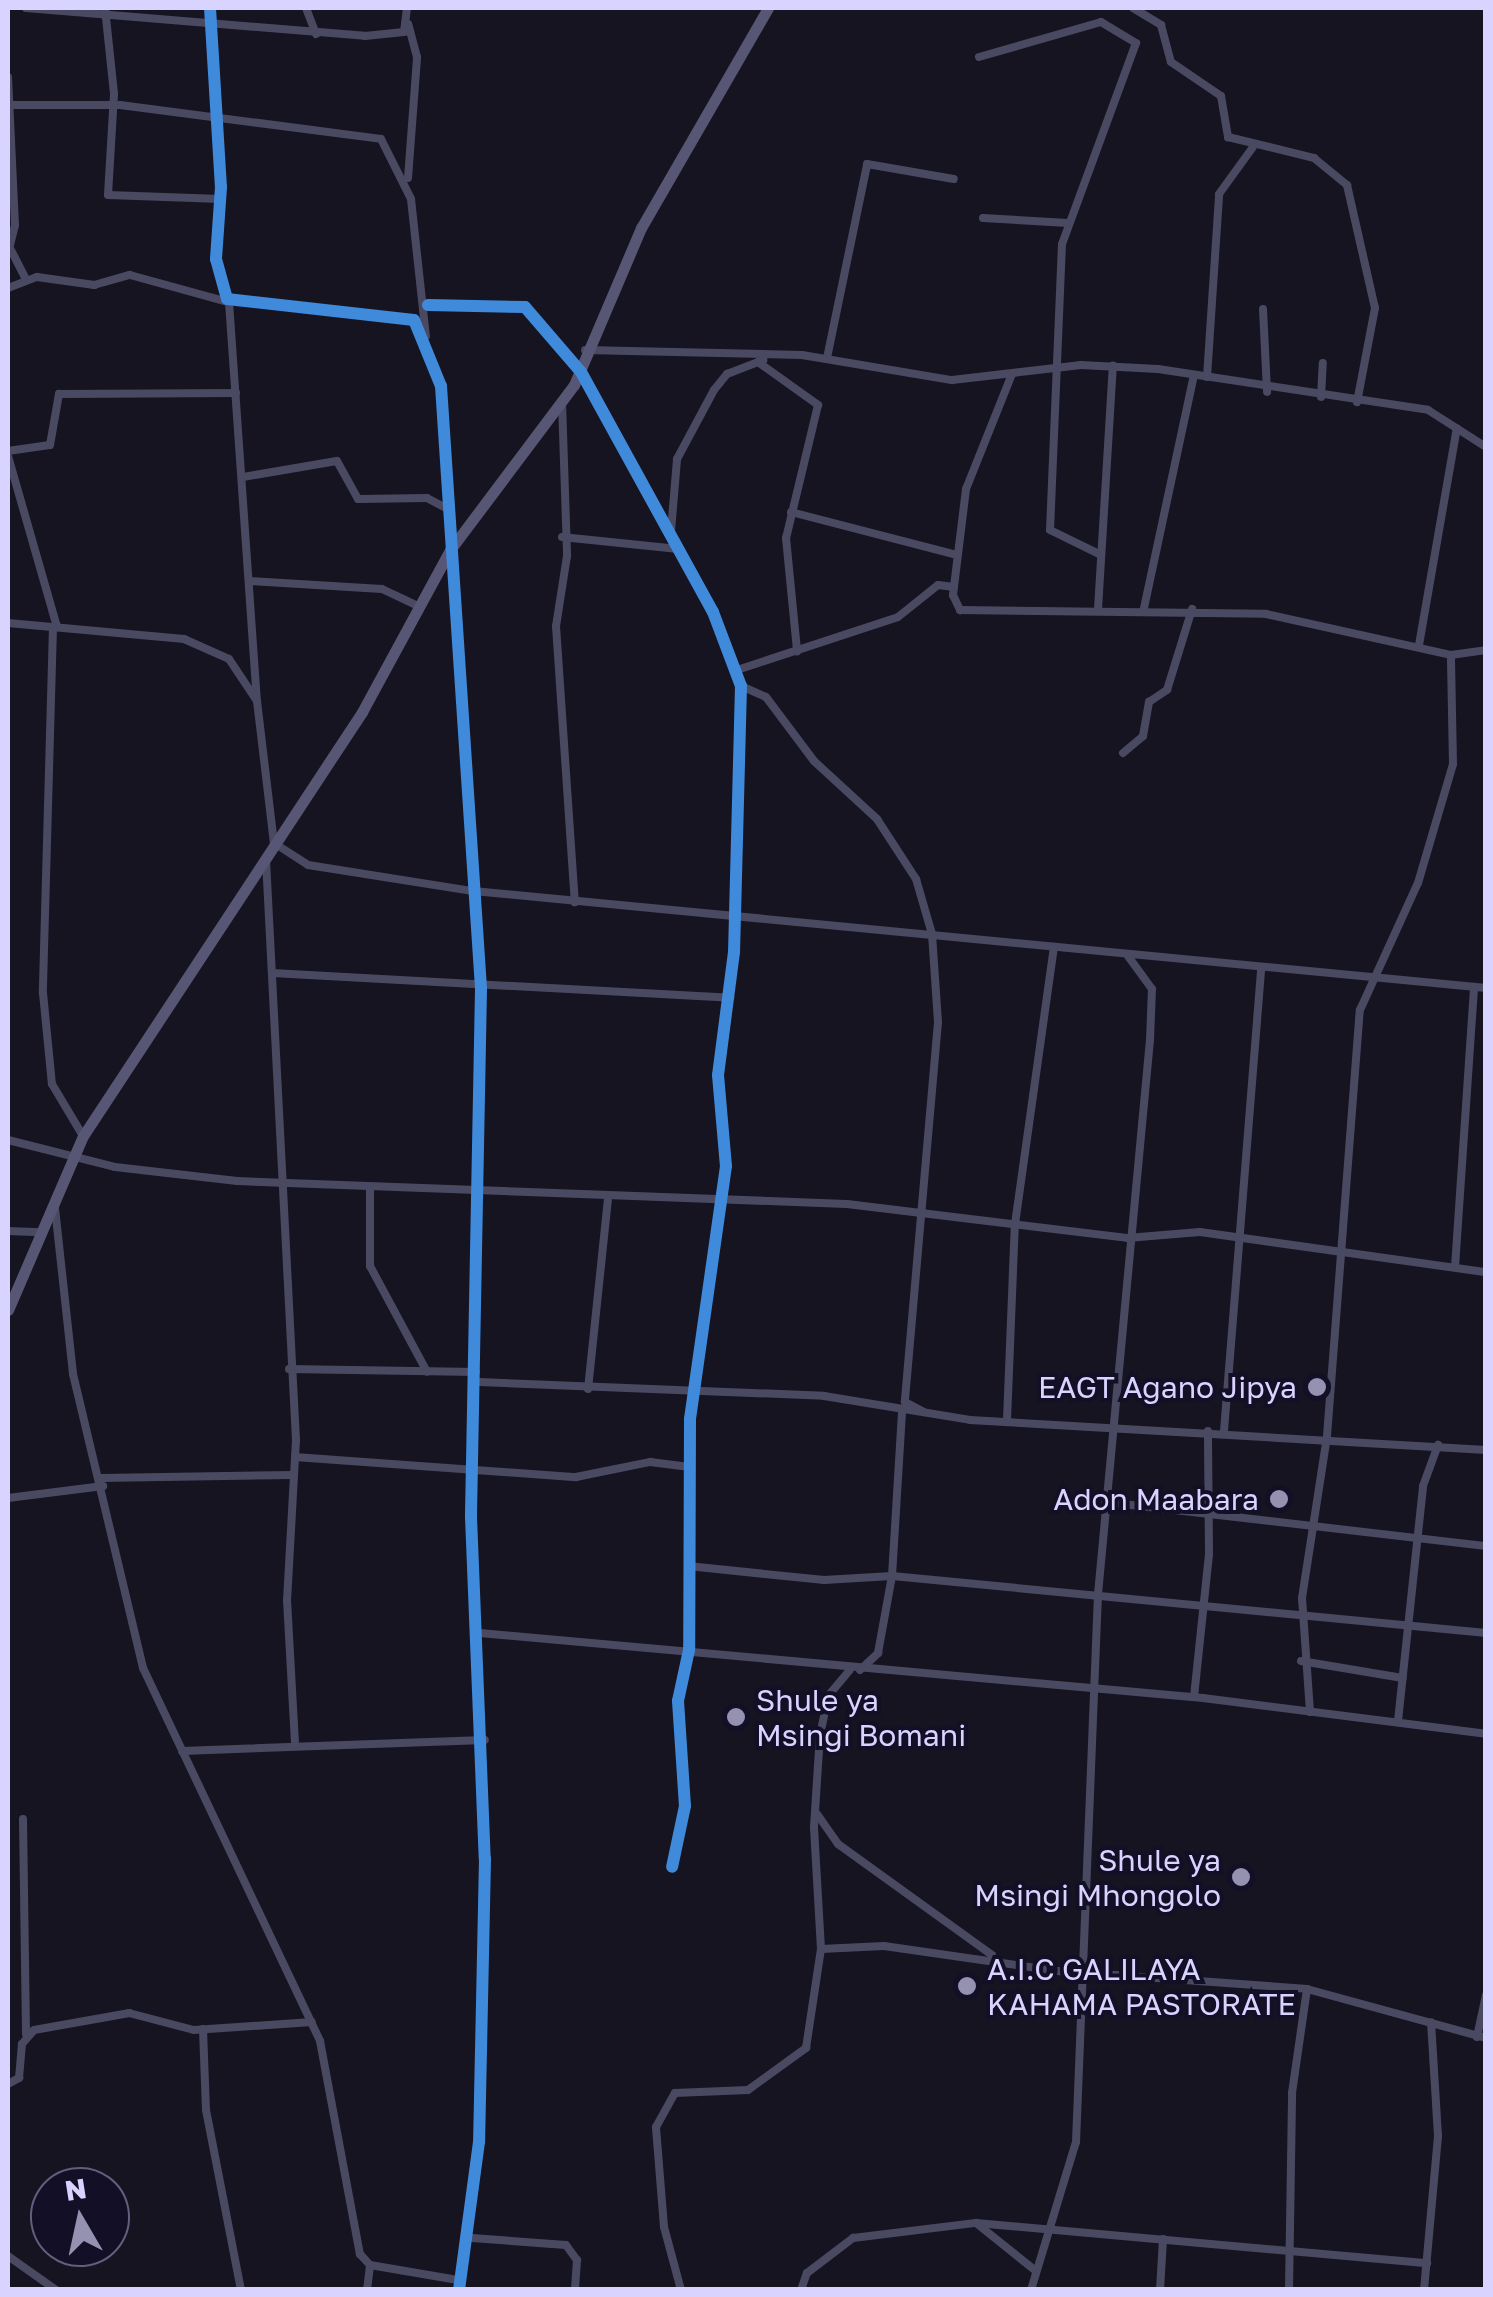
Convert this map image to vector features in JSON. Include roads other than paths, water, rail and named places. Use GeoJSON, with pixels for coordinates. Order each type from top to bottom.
{"type":"FeatureCollection","features":[{"type":"Feature","properties":{"kind":"street"},"geometry":{"type":"LineString","coordinates":[[26,8],[105,12],[316,34],[396,34],[408,20]]}},
{"type":"Feature","properties":{"kind":"street"},"geometry":{"type":"LineString","coordinates":[[210,8],[221,200],[216,258],[228,301],[270,849],[272,972],[286,1184],[289,1368],[295,1457],[295,1743]]}},
{"type":"Feature","properties":{"kind":"street"},"geometry":{"type":"LineString","coordinates":[[306,8],[316,34]]}},
{"type":"Feature","properties":{"kind":"street"},"geometry":{"type":"LineString","coordinates":[[406,8],[416,56],[408,192],[428,305],[426,336]]}},
{"type":"Feature","properties":{"kind":"street"},"geometry":{"type":"LineString","coordinates":[[8,1310],[12,1292],[83,1136],[270,849],[421,607],[450,550],[562,402],[580,372],[585,350],[694,128],[768,8]]}},
{"type":"Feature","properties":{"kind":"street"},"geometry":{"type":"LineString","coordinates":[[1133,8],[1161,24],[1173,64],[1222,96],[1228,136],[1253,147],[1314,158],[1347,185],[1374,308],[1357,402]]}},
{"type":"Feature","properties":{"kind":"street"},"geometry":{"type":"LineString","coordinates":[[105,12],[108,195],[127,188],[166,201],[221,200]]}},
{"type":"Feature","properties":{"kind":"street"},"geometry":{"type":"LineString","coordinates":[[980,57],[1101,22],[1135,41],[1068,223],[1050,532],[1098,554]]}},
{"type":"Feature","properties":{"kind":"street"},"geometry":{"type":"LineString","coordinates":[[8,77],[9,251],[26,279]]}},
{"type":"Feature","properties":{"kind":"street"},"geometry":{"type":"LineString","coordinates":[[9,105],[108,104],[374,136],[408,192]]}},
{"type":"Feature","properties":{"kind":"street"},"geometry":{"type":"LineString","coordinates":[[1207,377],[1219,194],[1253,147]]}},
{"type":"Feature","properties":{"kind":"street"},"geometry":{"type":"LineString","coordinates":[[828,358],[867,164],[954,178]]}},
{"type":"Feature","properties":{"kind":"street"},"geometry":{"type":"LineString","coordinates":[[983,218],[1068,223]]}},
{"type":"Feature","properties":{"kind":"street"},"geometry":{"type":"LineString","coordinates":[[8,288],[26,279],[94,285],[130,274],[228,301],[414,320],[426,336],[441,386],[480,989],[478,1377],[471,1467],[485,1740],[472,2238],[459,2285],[370,2266]]}},
{"type":"Feature","properties":{"kind":"street"},"geometry":{"type":"LineString","coordinates":[[428,305],[525,307],[580,372],[678,549],[740,686],[736,913],[730,998],[718,1075],[722,1203],[696,1391],[690,1467],[688,1650],[678,1701],[685,1806],[672,1867]]}},
{"type":"Feature","properties":{"kind":"street"},"geometry":{"type":"LineString","coordinates":[[1263,309],[1267,392]]}},
{"type":"Feature","properties":{"kind":"street"},"geometry":{"type":"LineString","coordinates":[[585,350],[828,358],[952,380],[1060,366],[1113,365],[1207,377],[1267,392],[1428,410],[1486,448]]}},
{"type":"Feature","properties":{"kind":"street"},"geometry":{"type":"LineString","coordinates":[[670,535],[680,452],[723,378],[776,354]]}},
{"type":"Feature","properties":{"kind":"street"},"geometry":{"type":"LineString","coordinates":[[758,362],[817,402],[792,512],[798,651]]}},
{"type":"Feature","properties":{"kind":"street"},"geometry":{"type":"LineString","coordinates":[[1320,397],[1323,363]]}},
{"type":"Feature","properties":{"kind":"street"},"geometry":{"type":"LineString","coordinates":[[1098,609],[1098,554],[1113,365]]}},
{"type":"Feature","properties":{"kind":"street"},"geometry":{"type":"LineString","coordinates":[[1012,374],[970,472],[954,588],[964,611],[1192,609],[1299,617],[1451,655],[1486,650]]}},
{"type":"Feature","properties":{"kind":"street"},"geometry":{"type":"LineString","coordinates":[[1144,608],[1194,375]]}},
{"type":"Feature","properties":{"kind":"street"},"geometry":{"type":"LineString","coordinates":[[83,1136],[52,1084],[43,993],[55,627],[8,454],[50,445],[59,394],[236,392]]}},
{"type":"Feature","properties":{"kind":"street"},"geometry":{"type":"LineString","coordinates":[[562,402],[562,537],[556,626],[575,902]]}},
{"type":"Feature","properties":{"kind":"street"},"geometry":{"type":"LineString","coordinates":[[1419,645],[1457,428]]}},
{"type":"Feature","properties":{"kind":"street"},"geometry":{"type":"LineString","coordinates":[[243,476],[337,462],[358,499],[428,498],[448,509]]}},
{"type":"Feature","properties":{"kind":"street"},"geometry":{"type":"LineString","coordinates":[[792,512],[957,555]]}},
{"type":"Feature","properties":{"kind":"street"},"geometry":{"type":"LineString","coordinates":[[562,537],[678,549]]}},
{"type":"Feature","properties":{"kind":"street"},"geometry":{"type":"LineString","coordinates":[[250,581],[382,589],[421,607]]}},
{"type":"Feature","properties":{"kind":"street"},"geometry":{"type":"LineString","coordinates":[[736,670],[898,617],[939,584],[954,588]]}},
{"type":"Feature","properties":{"kind":"street"},"geometry":{"type":"LineString","coordinates":[[1123,754],[1142,736],[1149,702],[1167,690],[1192,609]]}},
{"type":"Feature","properties":{"kind":"street"},"geometry":{"type":"LineString","coordinates":[[8,623],[212,648],[242,671],[257,701]]}},
{"type":"Feature","properties":{"kind":"street"},"geometry":{"type":"LineString","coordinates":[[1310,1712],[1301,1661],[1303,1618],[1327,1436],[1338,1248],[1370,979],[1418,883],[1453,764],[1451,655]]}},
{"type":"Feature","properties":{"kind":"street"},"geometry":{"type":"LineString","coordinates":[[740,686],[766,697],[814,761],[877,820],[916,879],[932,934],[940,996],[916,1211],[906,1402],[927,1414]]}},
{"type":"Feature","properties":{"kind":"street"},"geometry":{"type":"LineString","coordinates":[[270,849],[308,865],[473,892],[736,913],[1261,971],[1486,988]]}},
{"type":"Feature","properties":{"kind":"street"},"geometry":{"type":"LineString","coordinates":[[1007,1420],[1015,1224],[1054,946]]}},
{"type":"Feature","properties":{"kind":"street"},"geometry":{"type":"LineString","coordinates":[[1030,2290],[1076,2142],[1101,1689],[1098,1594],[1152,988],[1128,956]]}},
{"type":"Feature","properties":{"kind":"street"},"geometry":{"type":"LineString","coordinates":[[1224,1432],[1236,1240],[1261,971]]}},
{"type":"Feature","properties":{"kind":"street"},"geometry":{"type":"LineString","coordinates":[[272,972],[480,989],[730,998]]}},
{"type":"Feature","properties":{"kind":"street"},"geometry":{"type":"LineString","coordinates":[[1454,1266],[1474,986]]}},
{"type":"Feature","properties":{"kind":"street"},"geometry":{"type":"LineString","coordinates":[[8,1140],[73,1157],[286,1184],[479,1197],[916,1211],[1127,1238],[1200,1232],[1236,1240],[1338,1248],[1486,1272]]}},
{"type":"Feature","properties":{"kind":"street"},"geometry":{"type":"LineString","coordinates":[[370,1189],[370,1266],[427,1372]]}},
{"type":"Feature","properties":{"kind":"street"},"geometry":{"type":"LineString","coordinates":[[55,1200],[73,1374],[144,1668],[312,2022],[332,2081],[354,2234],[370,2266],[367,2290]]}},
{"type":"Feature","properties":{"kind":"street"},"geometry":{"type":"LineString","coordinates":[[588,1389],[608,1200]]}},
{"type":"Feature","properties":{"kind":"street"},"geometry":{"type":"LineString","coordinates":[[8,1232],[41,1232]]}},
{"type":"Feature","properties":{"kind":"street"},"geometry":{"type":"LineString","coordinates":[[289,1368],[427,1372],[588,1389],[696,1391],[1007,1420],[1327,1436],[1486,1450]]}},
{"type":"Feature","properties":{"kind":"street"},"geometry":{"type":"LineString","coordinates":[[682,2290],[664,2227],[656,2126],[675,2093],[748,2090],[804,2050],[821,1949],[815,1810],[825,1704],[855,1670],[878,1652],[892,1576],[902,1410]]}},
{"type":"Feature","properties":{"kind":"street"},"geometry":{"type":"LineString","coordinates":[[1194,1697],[1210,1513],[1208,1431]]}},
{"type":"Feature","properties":{"kind":"street"},"geometry":{"type":"LineString","coordinates":[[1398,1722],[1423,1538],[1423,1486],[1438,1445]]}},
{"type":"Feature","properties":{"kind":"street"},"geometry":{"type":"LineString","coordinates":[[295,1457],[576,1477],[650,1462],[690,1467]]}},
{"type":"Feature","properties":{"kind":"street"},"geometry":{"type":"LineString","coordinates":[[8,1498],[102,1482],[209,1483],[292,1475]]}},
{"type":"Feature","properties":{"kind":"street"},"geometry":{"type":"LineString","coordinates":[[1105,1502],[1486,1546]]}},
{"type":"Feature","properties":{"kind":"street"},"geometry":{"type":"LineString","coordinates":[[688,1566],[824,1580],[892,1576],[1204,1604],[1303,1618],[1486,1632]]}},
{"type":"Feature","properties":{"kind":"street"},"geometry":{"type":"LineString","coordinates":[[480,1633],[688,1650],[855,1670],[1194,1697],[1486,1734]]}},
{"type":"Feature","properties":{"kind":"street"},"geometry":{"type":"LineString","coordinates":[[1301,1661],[1403,1678]]}},
{"type":"Feature","properties":{"kind":"street"},"geometry":{"type":"LineString","coordinates":[[182,1751],[295,1743],[485,1740]]}},
{"type":"Feature","properties":{"kind":"street"},"geometry":{"type":"LineString","coordinates":[[815,1810],[838,1844],[1004,1963]]}},
{"type":"Feature","properties":{"kind":"street"},"geometry":{"type":"LineString","coordinates":[[8,2084],[19,2078],[26,2034],[24,1819]]}},
{"type":"Feature","properties":{"kind":"street"},"geometry":{"type":"LineString","coordinates":[[821,1949],[884,1946],[1085,1973],[1307,1989],[1481,2038],[1486,1995]]}},
{"type":"Feature","properties":{"kind":"street"},"geometry":{"type":"LineString","coordinates":[[1288,2290],[1291,2108],[1307,1989]]}},
{"type":"Feature","properties":{"kind":"street"},"geometry":{"type":"LineString","coordinates":[[26,2034],[129,2013],[202,2029],[312,2022]]}},
{"type":"Feature","properties":{"kind":"street"},"geometry":{"type":"LineString","coordinates":[[1424,2290],[1438,2136],[1432,2022]]}},
{"type":"Feature","properties":{"kind":"street"},"geometry":{"type":"LineString","coordinates":[[202,2029],[206,2110],[241,2290]]}},
{"type":"Feature","properties":{"kind":"street"},"geometry":{"type":"LineString","coordinates":[[976,2223],[1036,2271]]}},
{"type":"Feature","properties":{"kind":"street"},"geometry":{"type":"LineString","coordinates":[[801,2290],[807,2272],[854,2238],[976,2223],[1427,2263]]}},
{"type":"Feature","properties":{"kind":"street"},"geometry":{"type":"LineString","coordinates":[[472,2238],[566,2245],[577,2260],[576,2290]]}},
{"type":"Feature","properties":{"kind":"street"},"geometry":{"type":"LineString","coordinates":[[1160,2290],[1163,2239]]}},
{"type":"Feature","properties":{"kind":"street"},"geometry":{"type":"LineString","coordinates":[[8,2256],[56,2290]]}},
{"type":"Feature","properties":{"kind":"place","name":"EAGT Agano Jipya"},"geometry":{"type":"Point","coordinates":[1317,1387]}},
{"type":"Feature","properties":{"kind":"place","name":"Adon Maabara"},"geometry":{"type":"Point","coordinates":[1279,1499]}},
{"type":"Feature","properties":{"kind":"place","name":"Shule ya Msingi Bomani"},"geometry":{"type":"Point","coordinates":[736,1717]}},
{"type":"Feature","properties":{"kind":"place","name":"Shule ya Msingi Mhongolo"},"geometry":{"type":"Point","coordinates":[1241,1877]}},
{"type":"Feature","properties":{"kind":"place","name":"A.I.C GALILAYA KAHAMA PASTORATE"},"geometry":{"type":"Point","coordinates":[967,1986]}}]}
